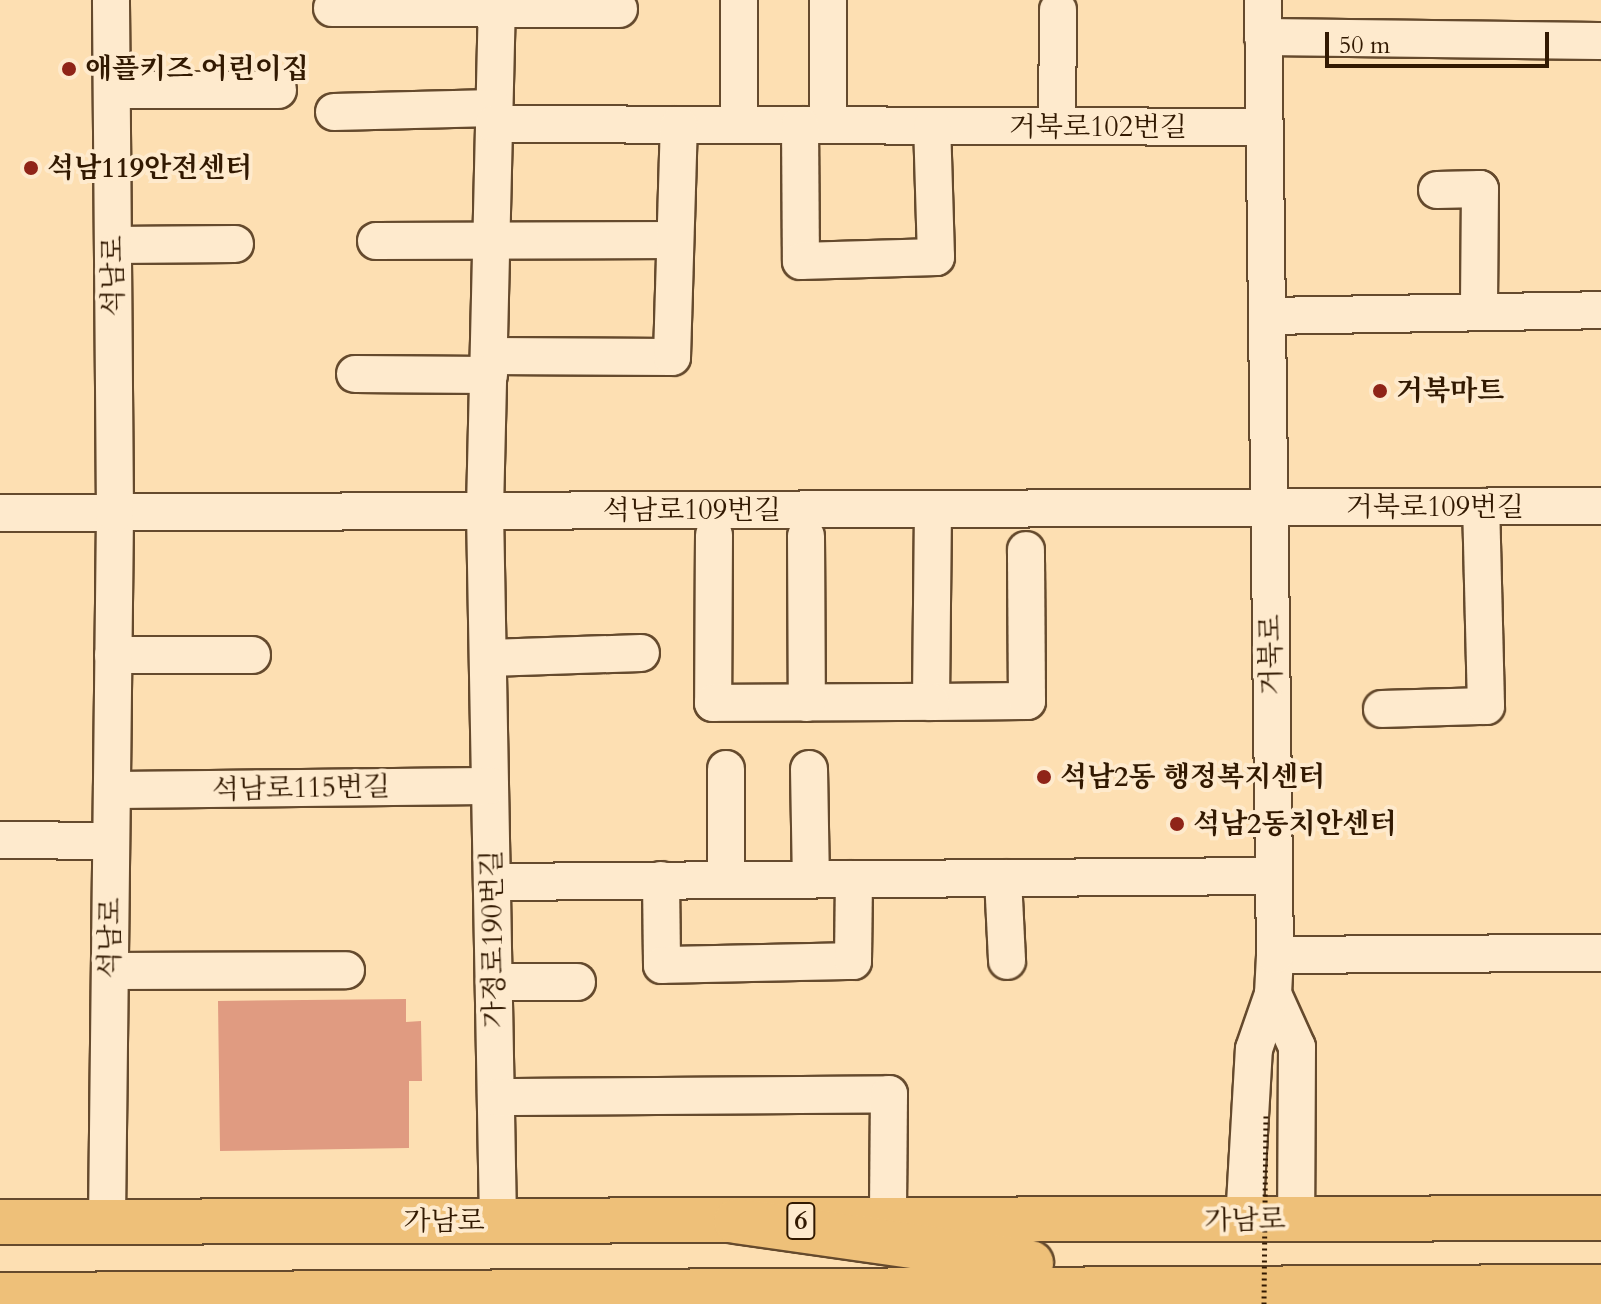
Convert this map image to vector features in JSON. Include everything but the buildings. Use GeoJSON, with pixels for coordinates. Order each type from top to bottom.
{"type":"FeatureCollection","features":[{"type":"Feature","properties":{"kind":"main road","name":"가남로"},"geometry":{"type":"LineString","coordinates":[[0,1222],[1601,1218]]}},
{"type":"Feature","properties":{"kind":"main road"},"geometry":{"type":"LineString","coordinates":[[736,1221],[1248,1294]]}},
{"type":"Feature","properties":{"kind":"main road"},"geometry":{"type":"LineString","coordinates":[[0,1295],[1248,1294],[1601,1287]]}},
{"type":"Feature","properties":{"kind":"street","name":"석남로"},"geometry":{"type":"LineString","coordinates":[[107,1220],[115,513],[111,0]]}},
{"type":"Feature","properties":{"kind":"street"},"geometry":{"type":"LineString","coordinates":[[739,0],[739,125]]}},
{"type":"Feature","properties":{"kind":"street"},"geometry":{"type":"LineString","coordinates":[[828,0],[801,261],[936,257],[932,126]]}},
{"type":"Feature","properties":{"kind":"street","name":"거북로"},"geometry":{"type":"LineString","coordinates":[[1263,0],[1273,994]]}},
{"type":"Feature","properties":{"kind":"street"},"geometry":{"type":"LineString","coordinates":[[332,8],[497,4],[619,9]]}},
{"type":"Feature","properties":{"kind":"street","name":"가정로190번길"},"geometry":{"type":"LineString","coordinates":[[497,4],[485,511],[498,1221]]}},
{"type":"Feature","properties":{"kind":"street"},"geometry":{"type":"LineString","coordinates":[[1057,126],[1058,10]]}},
{"type":"Feature","properties":{"kind":"street"},"geometry":{"type":"LineString","coordinates":[[1263,37],[1601,41]]}},
{"type":"Feature","properties":{"kind":"street"},"geometry":{"type":"LineString","coordinates":[[112,90],[278,90]]}},
{"type":"Feature","properties":{"kind":"street"},"geometry":{"type":"LineString","coordinates":[[334,112],[494,116]]}},
{"type":"Feature","properties":{"kind":"street","name":"거북로102번길"},"geometry":{"type":"LineString","coordinates":[[494,116],[679,125],[1264,127]]}},
{"type":"Feature","properties":{"kind":"street"},"geometry":{"type":"LineString","coordinates":[[355,374],[672,357],[679,125]]}},
{"type":"Feature","properties":{"kind":"street"},"geometry":{"type":"LineString","coordinates":[[1437,190],[1480,189],[1479,312]]}},
{"type":"Feature","properties":{"kind":"street"},"geometry":{"type":"LineString","coordinates":[[376,241],[675,240]]}},
{"type":"Feature","properties":{"kind":"street"},"geometry":{"type":"LineString","coordinates":[[113,245],[235,244]]}},
{"type":"Feature","properties":{"kind":"street"},"geometry":{"type":"LineString","coordinates":[[1267,316],[1601,310]]}},
{"type":"Feature","properties":{"kind":"street","name":"거북로109번길"},"geometry":{"type":"LineString","coordinates":[[1270,507],[1601,506]]}},
{"type":"Feature","properties":{"kind":"street","name":"석남로109번길"},"geometry":{"type":"LineString","coordinates":[[0,513],[1270,507]]}},
{"type":"Feature","properties":{"kind":"street"},"geometry":{"type":"LineString","coordinates":[[1382,709],[1486,706],[1481,507]]}},
{"type":"Feature","properties":{"kind":"street"},"geometry":{"type":"LineString","coordinates":[[931,702],[933,509]]}},
{"type":"Feature","properties":{"kind":"street"},"geometry":{"type":"LineString","coordinates":[[714,535],[713,703],[1027,701],[1026,550]]}},
{"type":"Feature","properties":{"kind":"street"},"geometry":{"type":"LineString","coordinates":[[806,536],[807,703]]}},
{"type":"Feature","properties":{"kind":"street"},"geometry":{"type":"LineString","coordinates":[[489,658],[641,653]]}},
{"type":"Feature","properties":{"kind":"street"},"geometry":{"type":"LineString","coordinates":[[113,655],[252,655]]}},
{"type":"Feature","properties":{"kind":"street"},"geometry":{"type":"LineString","coordinates":[[726,769],[726,880]]}},
{"type":"Feature","properties":{"kind":"street"},"geometry":{"type":"LineString","coordinates":[[809,769],[811,879]]}},
{"type":"Feature","properties":{"kind":"street","name":"석남로115번길"},"geometry":{"type":"LineString","coordinates":[[112,790],[490,786]]}},
{"type":"Feature","properties":{"kind":"street"},"geometry":{"type":"LineString","coordinates":[[0,840],[111,841]]}},
{"type":"Feature","properties":{"kind":"street"},"geometry":{"type":"LineString","coordinates":[[492,882],[1274,876]]}},
{"type":"Feature","properties":{"kind":"street"},"geometry":{"type":"LineString","coordinates":[[1003,878],[1007,961]]}},
{"type":"Feature","properties":{"kind":"street"},"geometry":{"type":"LineString","coordinates":[[661,880],[662,965],[853,961],[854,879]]}},
{"type":"Feature","properties":{"kind":"street"},"geometry":{"type":"LineString","coordinates":[[1275,955],[1601,953]]}},
{"type":"Feature","properties":{"kind":"street"},"geometry":{"type":"LineString","coordinates":[[110,971],[346,970]]}},
{"type":"Feature","properties":{"kind":"street"},"geometry":{"type":"LineString","coordinates":[[494,982],[577,982]]}},
{"type":"Feature","properties":{"kind":"street"},"geometry":{"type":"LineString","coordinates":[[1273,994],[1297,1047],[1296,1220]]}},
{"type":"Feature","properties":{"kind":"street"},"geometry":{"type":"LineString","coordinates":[[1244,1221],[1254,1049],[1273,994]]}},
{"type":"Feature","properties":{"kind":"street"},"geometry":{"type":"LineString","coordinates":[[496,1097],[889,1094],[888,1221]]}},
{"type":"Feature","properties":{"kind":"path"},"geometry":{"type":"LineString","coordinates":[[1248,1294],[1266,1116]]}},
{"type":"Feature","properties":{"kind":"place","name":"애플키즈 어린이집"},"geometry":{"type":"Point","coordinates":[69,69]}},
{"type":"Feature","properties":{"kind":"place","name":"석남119안전센터"},"geometry":{"type":"Point","coordinates":[31,168]}},
{"type":"Feature","properties":{"kind":"place","name":"거북마트"},"geometry":{"type":"Point","coordinates":[1380,391]}},
{"type":"Feature","properties":{"kind":"place","name":"석남2동 행정복지센터"},"geometry":{"type":"Point","coordinates":[1044,777]}},
{"type":"Feature","properties":{"kind":"place","name":"석남2동치안센터"},"geometry":{"type":"Point","coordinates":[1177,824]}}]}
